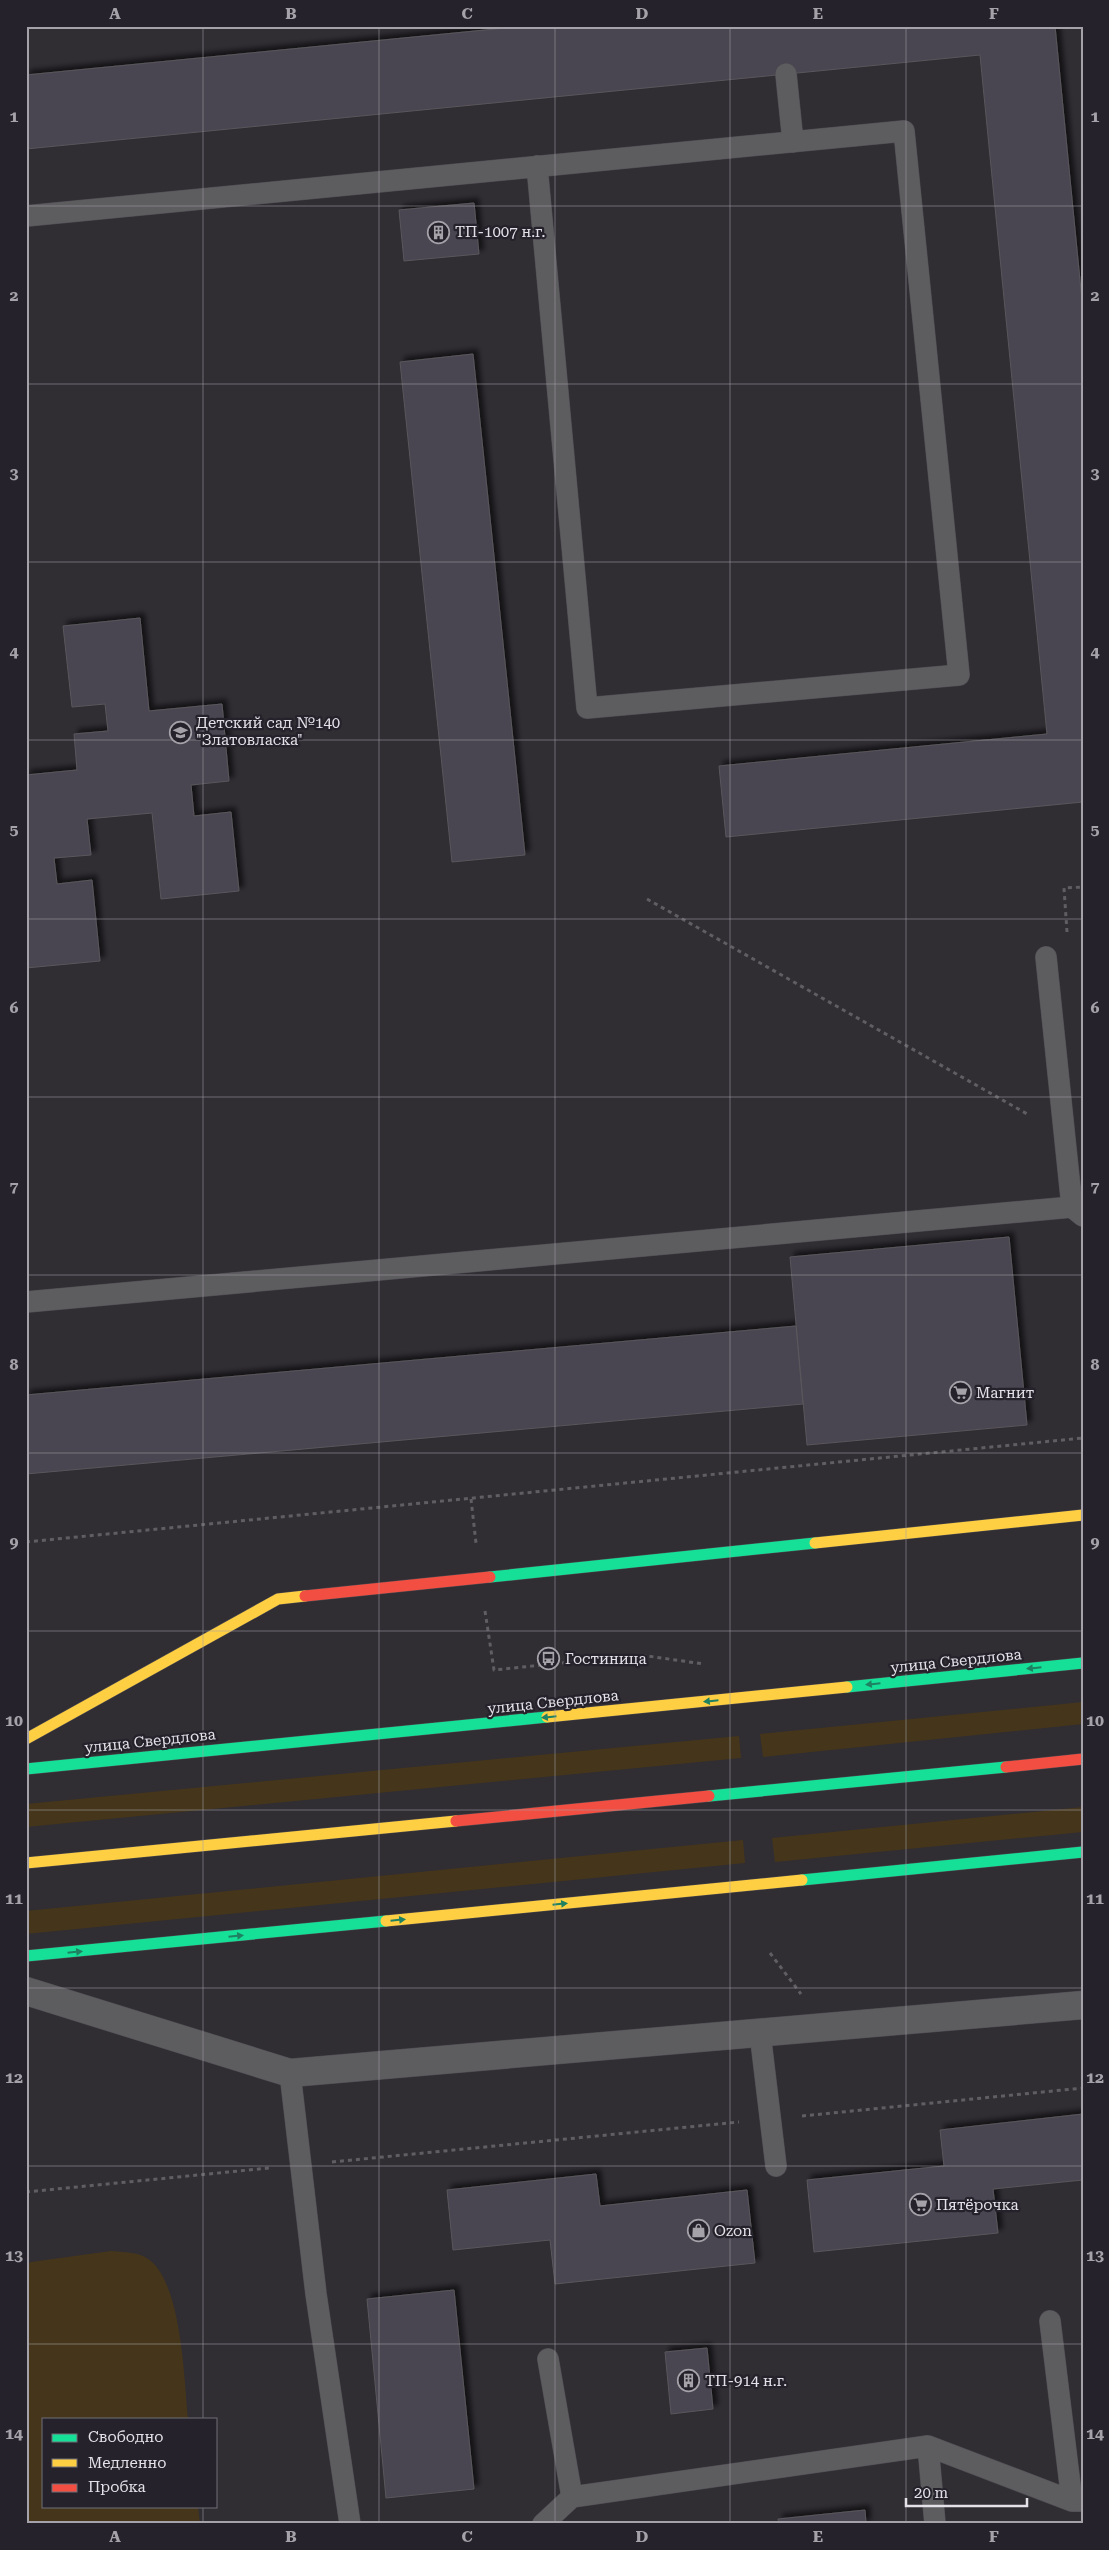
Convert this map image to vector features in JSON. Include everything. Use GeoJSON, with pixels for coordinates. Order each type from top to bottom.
{"type":"FeatureCollection","features":[{"type":"Feature","properties":{"kind":"main road"},"geometry":{"type":"LineString","coordinates":[[26,1739],[278,1599],[1083,1515]]}},
{"type":"Feature","properties":{"kind":"main road","name":"улица Свердлова"},"geometry":{"type":"LineString","coordinates":[[26,1769],[1083,1663]]}},
{"type":"Feature","properties":{"kind":"main road"},"geometry":{"type":"LineString","coordinates":[[26,1864],[1083,1759]]}},
{"type":"Feature","properties":{"kind":"main road"},"geometry":{"type":"LineString","coordinates":[[26,1956],[1083,1852]]}},
{"type":"Feature","properties":{"kind":"street"},"geometry":{"type":"LineString","coordinates":[[26,1991],[290,2073],[1083,2005]]}},
{"type":"Feature","properties":{"kind":"lane"},"geometry":{"type":"LineString","coordinates":[[786,74],[793,142]]}},
{"type":"Feature","properties":{"kind":"lane"},"geometry":{"type":"LineString","coordinates":[[26,216],[536,166],[904,131],[959,675],[587,708],[536,166]]}},
{"type":"Feature","properties":{"kind":"lane"},"geometry":{"type":"LineString","coordinates":[[26,1302],[1077,1211],[1064,1135],[1046,957]]}},
{"type":"Feature","properties":{"kind":"lane"},"geometry":{"type":"LineString","coordinates":[[760,2033],[776,2166]]}},
{"type":"Feature","properties":{"kind":"lane"},"geometry":{"type":"LineString","coordinates":[[290,2073],[316,2294],[350,2524]]}},
{"type":"Feature","properties":{"kind":"lane"},"geometry":{"type":"LineString","coordinates":[[542,2524],[572,2497],[928,2446],[1077,2501],[1050,2321]]}},
{"type":"Feature","properties":{"kind":"lane"},"geometry":{"type":"LineString","coordinates":[[548,2359],[572,2497]]}},
{"type":"Feature","properties":{"kind":"lane"},"geometry":{"type":"LineString","coordinates":[[928,2446],[935,2524]]}},
{"type":"Feature","properties":{"kind":"path"},"geometry":{"type":"LineString","coordinates":[[1064,888],[1083,886]]}},
{"type":"Feature","properties":{"kind":"path"},"geometry":{"type":"LineString","coordinates":[[647,899],[1064,1135]]}},
{"type":"Feature","properties":{"kind":"path"},"geometry":{"type":"LineString","coordinates":[[26,1542],[1083,1438]]}},
{"type":"Feature","properties":{"kind":"path"},"geometry":{"type":"LineString","coordinates":[[494,1670],[640,1655],[706,1664]]}},
{"type":"Feature","properties":{"kind":"path"},"geometry":{"type":"LineString","coordinates":[[770,1953],[826,2027]]}},
{"type":"Feature","properties":{"kind":"path"},"geometry":{"type":"LineString","coordinates":[[26,2192],[1083,2088]]}},
{"type":"Feature","properties":{"kind":"shaded area"},"geometry":{"type":"Polygon","coordinates":[[[1083,1702],[1083,1724],[763,1757],[760,1734],[1083,1702]]]}},
{"type":"Feature","properties":{"kind":"shaded area"},"geometry":{"type":"Polygon","coordinates":[[[739,1736],[741,1758],[26,1827],[26,1804],[739,1736]]]}},
{"type":"Feature","properties":{"kind":"shaded area"},"geometry":{"type":"Polygon","coordinates":[[[1083,1807],[1083,1832],[775,1862],[772,1838],[1083,1807]]]}},
{"type":"Feature","properties":{"kind":"shaded area"},"geometry":{"type":"Polygon","coordinates":[[[743,1840],[745,1863],[26,1934],[26,1911],[743,1840]]]}},
{"type":"Feature","properties":{"kind":"shaded area"},"geometry":{"type":"Polygon","coordinates":[[[111,2251],[141,2255],[157,2268],[167,2285],[179,2330],[188,2418],[42,2418],[42,2508],[198,2508],[200,2524],[26,2524],[26,2265],[31,2262],[111,2251]]]}},
{"type":"Feature","properties":{"kind":"building"},"geometry":{"type":"Polygon","coordinates":[[[526,26],[1055,26],[1083,311],[1083,802],[726,837],[719,766],[1047,734],[980,55],[26,149],[26,75],[526,26]]]}},
{"type":"Feature","properties":{"kind":"building","name":"ТП-1007 н.г."},"geometry":{"type":"Polygon","coordinates":[[[474,203],[479,254],[404,261],[399,210],[474,203]]]}},
{"type":"Feature","properties":{"kind":"building"},"geometry":{"type":"Polygon","coordinates":[[[473,354],[525,855],[452,862],[400,362],[473,354]]]}},
{"type":"Feature","properties":{"kind":"building"},"geometry":{"type":"Polygon","coordinates":[[[140,618],[149,711],[222,704],[229,781],[191,785],[194,816],[231,812],[239,891],[161,899],[152,813],[87,819],[91,855],[54,858],[57,884],[92,880],[100,961],[26,968],[26,775],[77,770],[74,734],[108,731],[105,704],[72,707],[63,626],[140,618]]]}},
{"type":"Feature","properties":{"kind":"building"},"geometry":{"type":"Polygon","coordinates":[[[1009,1237],[1027,1425],[807,1445],[790,1257],[1009,1237]]]}},
{"type":"Feature","properties":{"kind":"building"},"geometry":{"type":"Polygon","coordinates":[[[796,1326],[803,1404],[26,1474],[26,1395],[796,1326]]]}},
{"type":"Feature","properties":{"kind":"building"},"geometry":{"type":"Polygon","coordinates":[[[1083,2114],[1083,2180],[993,2189],[998,2233],[814,2252],[807,2180],[944,2166],[940,2130],[1083,2114]]]}},
{"type":"Feature","properties":{"kind":"building"},"geometry":{"type":"Polygon","coordinates":[[[596,2174],[600,2206],[747,2190],[755,2263],[555,2284],[550,2240],[453,2250],[447,2190],[596,2174]]]}},
{"type":"Feature","properties":{"kind":"building"},"geometry":{"type":"Polygon","coordinates":[[[454,2290],[474,2489],[386,2498],[367,2299],[454,2290]]]}},
{"type":"Feature","properties":{"kind":"building","name":"ТП-914 н.г."},"geometry":{"type":"Polygon","coordinates":[[[707,2348],[713,2409],[671,2414],[665,2352],[707,2348]]]}},
{"type":"Feature","properties":{"kind":"building"},"geometry":{"type":"Polygon","coordinates":[[[865,2510],[866,2524],[779,2524],[778,2519],[865,2510]]]}},
{"type":"Feature","properties":{"kind":"traffic: fast"},"geometry":{"type":"LineString","coordinates":[[490,1577],[815,1543]]}},
{"type":"Feature","properties":{"kind":"traffic: fast"},"geometry":{"type":"LineString","coordinates":[[847,1687],[1083,1663]]}},
{"type":"Feature","properties":{"kind":"traffic: fast"},"geometry":{"type":"LineString","coordinates":[[26,1769],[547,1717]]}},
{"type":"Feature","properties":{"kind":"traffic: fast"},"geometry":{"type":"LineString","coordinates":[[709,1796],[1006,1767]]}},
{"type":"Feature","properties":{"kind":"traffic: fast"},"geometry":{"type":"LineString","coordinates":[[802,1880],[1083,1852]]}},
{"type":"Feature","properties":{"kind":"traffic: fast"},"geometry":{"type":"LineString","coordinates":[[26,1956],[386,1921]]}},
{"type":"Feature","properties":{"kind":"traffic: slow"},"geometry":{"type":"LineString","coordinates":[[815,1543],[1083,1515]]}},
{"type":"Feature","properties":{"kind":"traffic: slow"},"geometry":{"type":"LineString","coordinates":[[26,1739],[278,1599],[305,1596]]}},
{"type":"Feature","properties":{"kind":"traffic: slow"},"geometry":{"type":"LineString","coordinates":[[547,1717],[847,1687]]}},
{"type":"Feature","properties":{"kind":"traffic: slow"},"geometry":{"type":"LineString","coordinates":[[26,1863],[456,1821]]}},
{"type":"Feature","properties":{"kind":"traffic: slow"},"geometry":{"type":"LineString","coordinates":[[386,1921],[802,1880]]}},
{"type":"Feature","properties":{"kind":"traffic: jam"},"geometry":{"type":"LineString","coordinates":[[305,1596],[490,1577]]}},
{"type":"Feature","properties":{"kind":"traffic: jam"},"geometry":{"type":"LineString","coordinates":[[1006,1767],[1083,1759]]}},
{"type":"Feature","properties":{"kind":"traffic: jam"},"geometry":{"type":"LineString","coordinates":[[456,1821],[709,1796]]}},
{"type":"Feature","properties":{"kind":"place","name":"ТП-1007 н.г."},"geometry":{"type":"Point","coordinates":[439,232]}},
{"type":"Feature","properties":{"kind":"place","name":"Детский сад №140 \"Златовласка\""},"geometry":{"type":"Point","coordinates":[180,732]}},
{"type":"Feature","properties":{"kind":"place","name":"Магнит"},"geometry":{"type":"Point","coordinates":[960,1393]}},
{"type":"Feature","properties":{"kind":"place","name":"Гостиница"},"geometry":{"type":"Point","coordinates":[549,1659]}},
{"type":"Feature","properties":{"kind":"place","name":"Пятёрочка"},"geometry":{"type":"Point","coordinates":[920,2205]}},
{"type":"Feature","properties":{"kind":"place","name":"Ozon"},"geometry":{"type":"Point","coordinates":[698,2231]}},
{"type":"Feature","properties":{"kind":"place","name":"ТП-914 н.г."},"geometry":{"type":"Point","coordinates":[689,2381]}}]}
